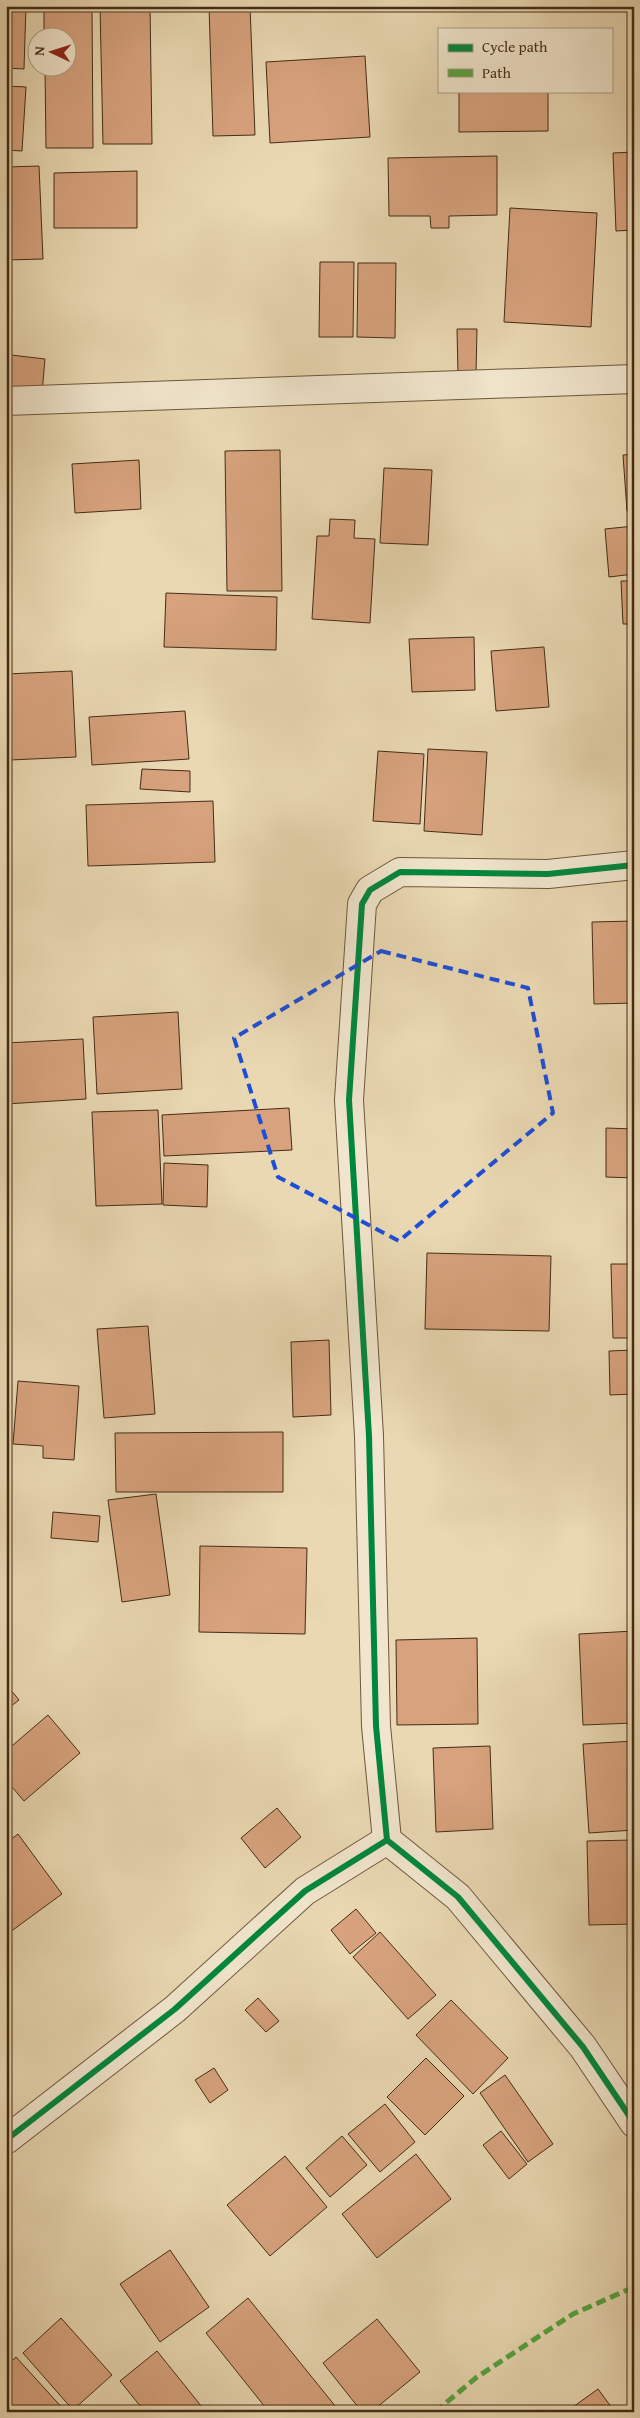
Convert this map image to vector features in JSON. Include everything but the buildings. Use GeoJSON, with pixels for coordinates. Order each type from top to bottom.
{"type":"FeatureCollection","features":[{"type":"Feature","properties":{"kind":"street"},"geometry":{"type":"LineString","coordinates":[[6,402],[634,379]]}},
{"type":"Feature","properties":{"kind":"street"},"geometry":{"type":"LineString","coordinates":[[634,865],[548,874],[400,872],[370,890],[362,904],[349,1100],[369,1436],[376,1726],[387,1840],[458,1897],[583,2046],[634,2123]]}},
{"type":"Feature","properties":{"kind":"street"},"geometry":{"type":"LineString","coordinates":[[6,2140],[175,2009],[305,1892],[387,1840]]}},
{"type":"Feature","properties":{"kind":"highlighted area"},"geometry":{"type":"Polygon","coordinates":[[[381,951],[528,988],[553,1113],[399,1241],[278,1177],[234,1038],[381,951]]]}},
{"type":"Feature","properties":{"kind":"marked path"},"geometry":{"type":"LineString","coordinates":[[435,2412],[477,2377],[573,2314],[634,2287]]}},
{"type":"Feature","properties":{"kind":"cycle path"},"geometry":{"type":"LineString","coordinates":[[387,1840],[376,1726],[369,1436],[349,1100],[362,904],[370,890],[400,872],[548,874],[634,865]]}},
{"type":"Feature","properties":{"kind":"cycle path"},"geometry":{"type":"LineString","coordinates":[[6,2140],[175,2009],[305,1891],[387,1840],[458,1897],[583,2047],[634,2123]]}}]}
